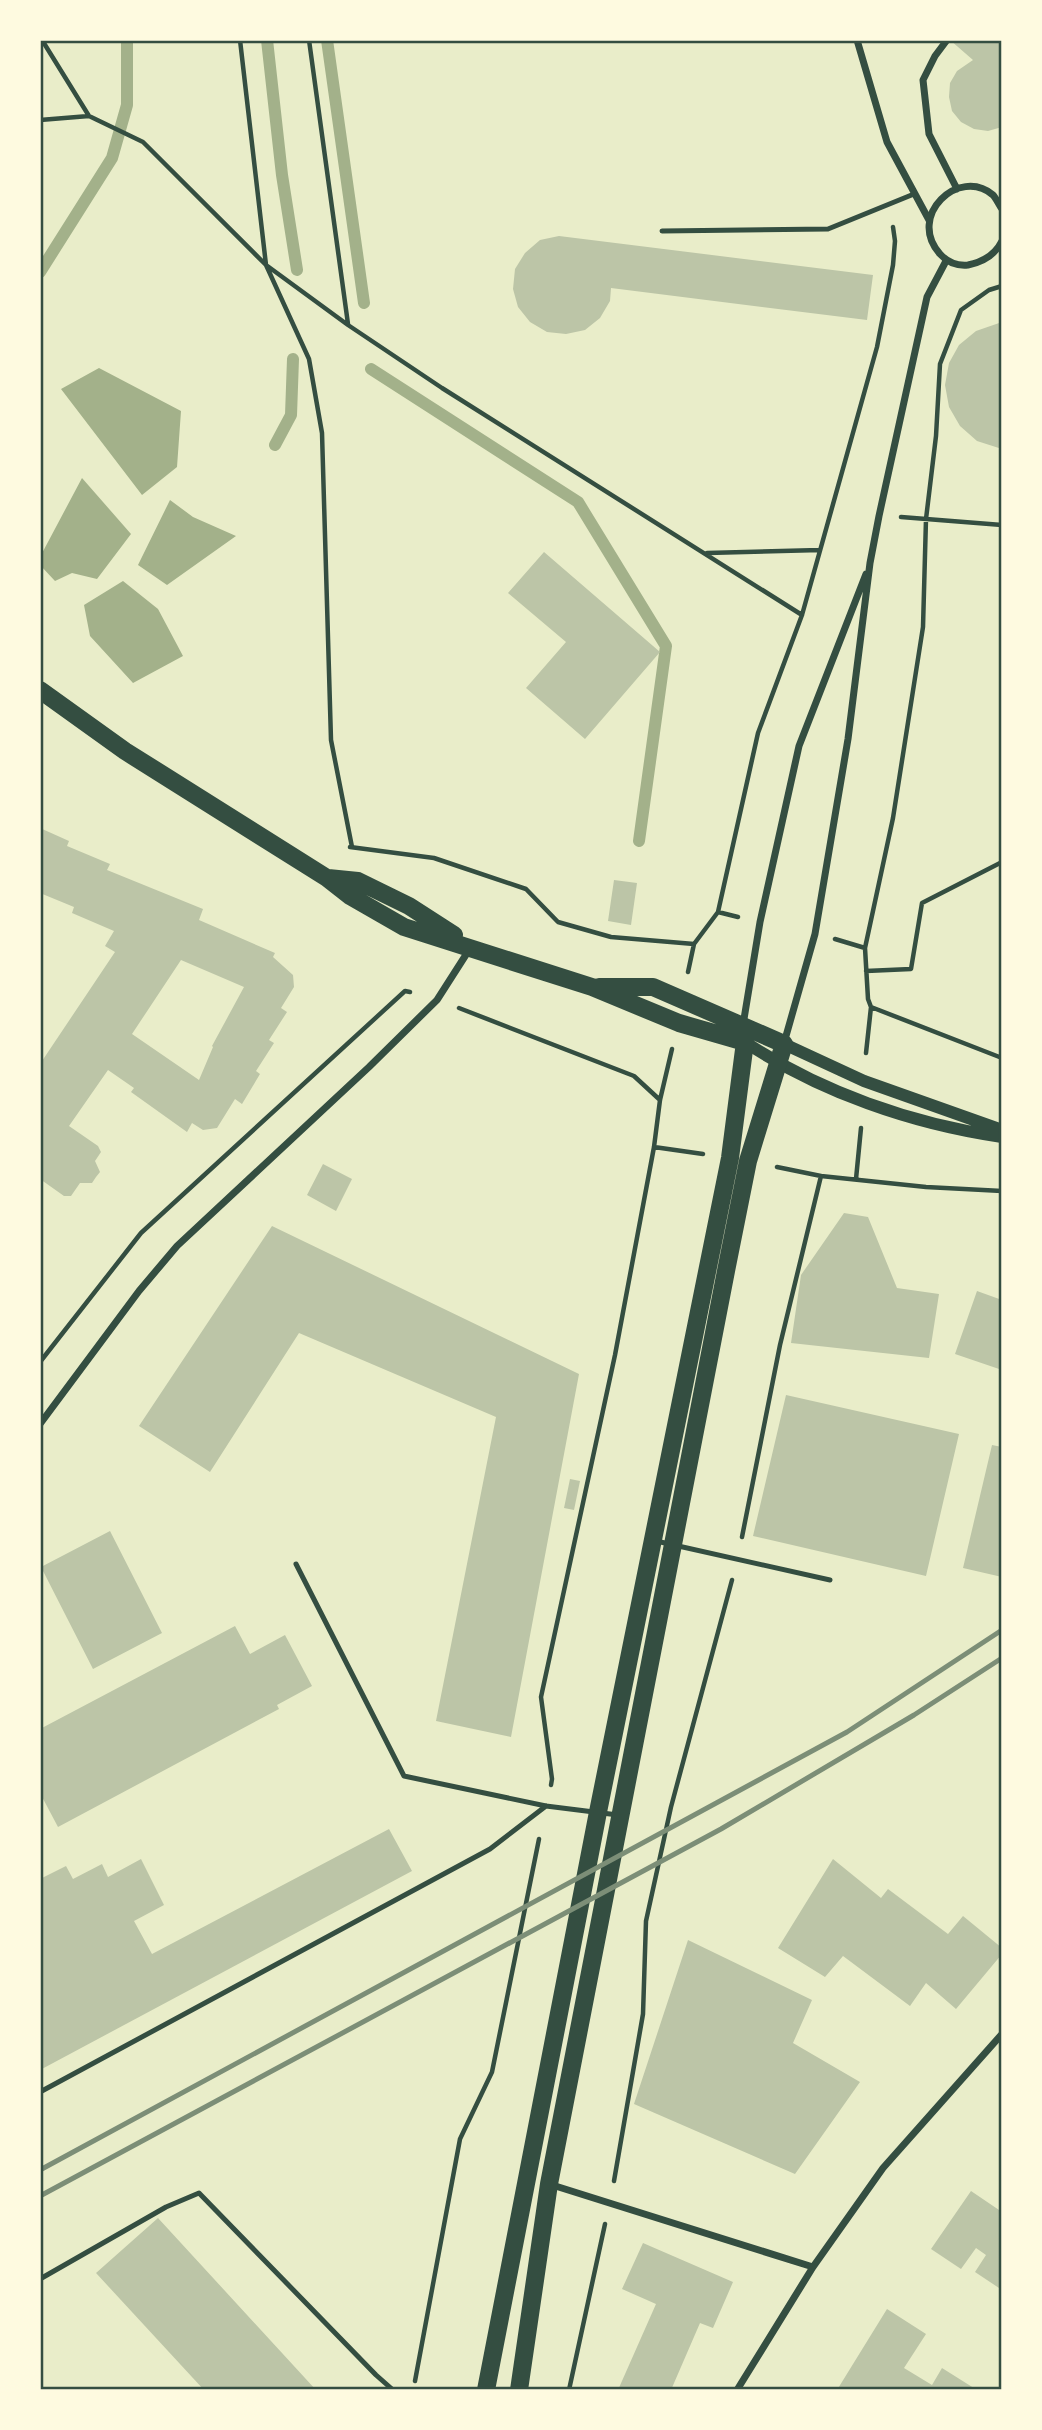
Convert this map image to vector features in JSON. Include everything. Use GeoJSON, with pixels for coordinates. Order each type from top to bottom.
{"type":"FeatureCollection","features":[{"type":"Feature","properties":{"kind":"main road"},"geometry":{"type":"LineString","coordinates":[[40,690],[125,751],[327,878],[358,881],[409,906],[471,946],[592,986],[666,1018],[784,1044],[748,1161],[672,1545],[549,2184],[519,2390]]}},
{"type":"Feature","properties":{"kind":"main road"},"geometry":{"type":"LineString","coordinates":[[592,986],[653,987],[744,1034]]}},
{"type":"Feature","properties":{"kind":"main road"},"geometry":{"type":"LineString","coordinates":[[486,2390],[598,1812],[730,1158],[744,1034]]}},
{"type":"Feature","properties":{"kind":"street"},"geometry":{"type":"LineString","coordinates":[[857,40],[887,142],[929,220]]}},
{"type":"Feature","properties":{"kind":"street"},"geometry":{"type":"LineString","coordinates":[[947,40],[923,80],[929,134],[957,189]]}},
{"type":"Feature","properties":{"kind":"street"},"geometry":{"type":"LineString","coordinates":[[1002,209],[993,195],[977,187],[957,189],[938,200],[929,220],[928,234],[946,261],[961,266],[981,262],[998,248],[1002,241]]}},
{"type":"Feature","properties":{"kind":"street"},"geometry":{"type":"LineString","coordinates":[[946,261],[927,297],[870,563],[848,739],[815,934],[784,1044],[864,1081],[1002,1130]]}},
{"type":"Feature","properties":{"kind":"street"},"geometry":{"type":"LineString","coordinates":[[870,563],[799,746],[762,910],[744,1034],[778,1065],[863,1102],[961,1131],[1002,1137]]}},
{"type":"Feature","properties":{"kind":"street"},"geometry":{"type":"LineString","coordinates":[[40,1424],[139,1291],[177,1246],[437,1000],[471,946]]}},
{"type":"Feature","properties":{"kind":"street"},"geometry":{"type":"LineString","coordinates":[[737,2390],[813,2267],[883,2168],[1002,2034]]}},
{"type":"Feature","properties":{"kind":"street"},"geometry":{"type":"LineString","coordinates":[[549,2184],[813,2267]]}},
{"type":"Feature","properties":{"kind":"lane"},"geometry":{"type":"LineString","coordinates":[[662,231],[828,229],[915,194]]}},
{"type":"Feature","properties":{"kind":"lane"},"geometry":{"type":"LineString","coordinates":[[653,1540],[830,1580]]}},
{"type":"Feature","properties":{"kind":"lane"},"geometry":{"type":"LineString","coordinates":[[296,1564],[404,1776],[546,1806],[621,1815]]}},
{"type":"Feature","properties":{"kind":"lane"},"geometry":{"type":"LineString","coordinates":[[40,2092],[490,1849],[546,1806]]}},
{"type":"Feature","properties":{"kind":"lane"},"geometry":{"type":"LineString","coordinates":[[40,2279],[166,2207],[200,2193],[393,2390]]}},
{"type":"Feature","properties":{"kind":"path"},"geometry":{"type":"LineString","coordinates":[[42,40],[89,116]]}},
{"type":"Feature","properties":{"kind":"path"},"geometry":{"type":"LineString","coordinates":[[240,40],[266,265],[309,359],[322,433],[331,740],[352,847],[434,858],[526,889],[558,922],[611,937],[694,944],[718,912],[758,733],[802,615],[877,347],[893,265],[895,241],[891,205]]}},
{"type":"Feature","properties":{"kind":"path"},"geometry":{"type":"LineString","coordinates":[[309,40],[348,325]]}},
{"type":"Feature","properties":{"kind":"path"},"geometry":{"type":"LineString","coordinates":[[40,120],[89,116],[143,142],[266,265],[348,325],[442,388],[802,615]]}},
{"type":"Feature","properties":{"kind":"path"},"geometry":{"type":"LineString","coordinates":[[1002,286],[989,290],[961,310],[940,364],[936,436],[926,519],[923,627],[894,818],[865,947],[868,999],[871,1007],[1002,1058]]}},
{"type":"Feature","properties":{"kind":"path"},"geometry":{"type":"LineString","coordinates":[[880,516],[1002,525]]}},
{"type":"Feature","properties":{"kind":"path"},"geometry":{"type":"LineString","coordinates":[[706,553],[820,550]]}},
{"type":"Feature","properties":{"kind":"path"},"geometry":{"type":"LineString","coordinates":[[866,971],[911,969],[922,903],[1002,862]]}},
{"type":"Feature","properties":{"kind":"path"},"geometry":{"type":"LineString","coordinates":[[40,1362],[141,1233],[405,991],[437,1000],[634,1076],[660,1100],[654,1147],[615,1355],[541,1697],[552,1779],[492,2072],[460,2139],[413,2390]]}},
{"type":"Feature","properties":{"kind":"path"},"geometry":{"type":"LineString","coordinates":[[569,2390],[610,2202],[643,2014],[646,1920],[671,1807],[737,1560],[780,1345],[821,1176],[926,1187],[1002,1191]]}},
{"type":"Feature","properties":{"kind":"shaded area"},"geometry":{"type":"Polygon","coordinates":[[[99,368],[181,411],[177,467],[142,495],[61,389],[99,368]]]}},
{"type":"Feature","properties":{"kind":"shaded area"},"geometry":{"type":"Polygon","coordinates":[[[82,478],[131,534],[97,579],[72,573],[55,581],[40,565],[40,557],[82,478]]]}},
{"type":"Feature","properties":{"kind":"shaded area"},"geometry":{"type":"Polygon","coordinates":[[[170,500],[193,517],[236,536],[167,585],[138,565],[170,500]]]}},
{"type":"Feature","properties":{"kind":"shaded area"},"geometry":{"type":"Polygon","coordinates":[[[123,581],[158,609],[183,656],[133,683],[90,636],[84,605],[123,581]]]}},
{"type":"Feature","properties":{"kind":"building"},"geometry":{"type":"Polygon","coordinates":[[[950,40],[1002,40],[1002,127],[988,131],[974,129],[961,122],[952,111],[950,83],[957,71],[973,60],[950,40]]]}},
{"type":"Feature","properties":{"kind":"building"},"geometry":{"type":"Polygon","coordinates":[[[559,236],[873,275],[867,320],[611,288],[610,301],[600,318],[585,330],[566,334],[547,332],[530,322],[518,307],[513,289],[515,269],[525,253],[540,240],[559,236]]]}},
{"type":"Feature","properties":{"kind":"building"},"geometry":{"type":"Polygon","coordinates":[[[1002,322],[1002,449],[977,441],[960,426],[949,407],[945,385],[949,363],[959,345],[976,331],[1002,322]]]}},
{"type":"Feature","properties":{"kind":"building"},"geometry":{"type":"Polygon","coordinates":[[[544,552],[660,652],[585,739],[526,688],[566,642],[508,593],[544,552]]]}},
{"type":"Feature","properties":{"kind":"building"},"geometry":{"type":"Polygon","coordinates":[[[40,828],[69,841],[67,846],[110,864],[107,870],[203,909],[199,920],[275,953],[273,957],[293,975],[294,987],[281,1008],[287,1012],[269,1040],[274,1043],[256,1071],[260,1074],[242,1104],[235,1099],[217,1128],[203,1130],[192,1123],[187,1132],[131,1092],[134,1088],[108,1070],[69,1126],[98,1146],[101,1152],[95,1161],[100,1172],[92,1183],[80,1183],[71,1196],[64,1196],[40,1179],[40,1064],[115,952],[105,946],[114,931],[72,913],[74,907],[40,893],[40,828]],[[181,960],[132,1034],[199,1080],[212,1046],[244,987],[181,960]]]}},
{"type":"Feature","properties":{"kind":"building"},"geometry":{"type":"Polygon","coordinates":[[[614,880],[637,883],[631,925],[608,921],[614,880]]]}},
{"type":"Feature","properties":{"kind":"building"},"geometry":{"type":"Polygon","coordinates":[[[323,1164],[352,1179],[336,1211],[307,1195],[323,1164]]]}},
{"type":"Feature","properties":{"kind":"building"},"geometry":{"type":"Polygon","coordinates":[[[844,1213],[868,1217],[897,1288],[939,1294],[929,1358],[791,1343],[801,1275],[844,1213]]]}},
{"type":"Feature","properties":{"kind":"building"},"geometry":{"type":"Polygon","coordinates":[[[272,1226],[579,1374],[511,1737],[436,1721],[496,1417],[299,1333],[210,1472],[139,1426],[272,1226]]]}},
{"type":"Feature","properties":{"kind":"building"},"geometry":{"type":"Polygon","coordinates":[[[977,1291],[1002,1300],[1002,1370],[955,1354],[977,1291]]]}},
{"type":"Feature","properties":{"kind":"building"},"geometry":{"type":"Polygon","coordinates":[[[786,1395],[959,1434],[926,1576],[753,1536],[786,1395]]]}},
{"type":"Feature","properties":{"kind":"building"},"geometry":{"type":"Polygon","coordinates":[[[992,1445],[1002,1447],[1002,1577],[963,1568],[992,1445]]]}},
{"type":"Feature","properties":{"kind":"building"},"geometry":{"type":"Polygon","coordinates":[[[570,1479],[580,1481],[574,1510],[564,1508],[570,1479]]]}},
{"type":"Feature","properties":{"kind":"building"},"geometry":{"type":"Polygon","coordinates":[[[110,1531],[162,1633],[93,1669],[41,1567],[110,1531]]]}},
{"type":"Feature","properties":{"kind":"building"},"geometry":{"type":"Polygon","coordinates":[[[235,1626],[250,1654],[285,1635],[312,1686],[277,1705],[279,1709],[58,1827],[40,1793],[40,1729],[235,1626]]]}},
{"type":"Feature","properties":{"kind":"building"},"geometry":{"type":"Polygon","coordinates":[[[389,1829],[412,1871],[40,2070],[40,1879],[66,1866],[73,1879],[102,1864],[108,1877],[141,1859],[164,1905],[134,1921],[152,1954],[389,1829]]]}},
{"type":"Feature","properties":{"kind":"building"},"geometry":{"type":"Polygon","coordinates":[[[833,1859],[881,1898],[888,1889],[948,1934],[963,1916],[1002,1948],[1002,1954],[956,2009],[926,1983],[910,2006],[843,1956],[825,1977],[778,1948],[833,1859]]]}},
{"type":"Feature","properties":{"kind":"building"},"geometry":{"type":"Polygon","coordinates":[[[688,1940],[812,2000],[793,2043],[860,2082],[795,2174],[634,2104],[688,1940]]]}},
{"type":"Feature","properties":{"kind":"building"},"geometry":{"type":"Polygon","coordinates":[[[971,2191],[1002,2212],[1002,2290],[975,2272],[986,2255],[976,2248],[961,2269],[931,2249],[971,2191]]]}},
{"type":"Feature","properties":{"kind":"building"},"geometry":{"type":"Polygon","coordinates":[[[158,2218],[316,2390],[204,2390],[96,2273],[158,2218]]]}},
{"type":"Feature","properties":{"kind":"building"},"geometry":{"type":"Polygon","coordinates":[[[643,2243],[733,2282],[713,2328],[700,2323],[671,2390],[618,2390],[656,2304],[622,2289],[643,2243]]]}},
{"type":"Feature","properties":{"kind":"building"},"geometry":{"type":"Polygon","coordinates":[[[887,2309],[926,2334],[904,2368],[932,2385],[942,2368],[977,2390],[837,2390],[887,2309]]]}},
{"type":"Feature","properties":{"kind":"waterway"},"geometry":{"type":"LineString","coordinates":[[40,272],[112,158],[127,105],[127,40]]}},
{"type":"Feature","properties":{"kind":"waterway"},"geometry":{"type":"LineString","coordinates":[[267,40],[282,175],[297,270]]}},
{"type":"Feature","properties":{"kind":"waterway"},"geometry":{"type":"LineString","coordinates":[[327,40],[364,303]]}},
{"type":"Feature","properties":{"kind":"waterway"},"geometry":{"type":"LineString","coordinates":[[275,445],[291,415],[293,359]]}},
{"type":"Feature","properties":{"kind":"waterway"},"geometry":{"type":"LineString","coordinates":[[371,369],[578,502],[666,646],[639,841]]}},
{"type":"Feature","properties":{"kind":"railway"},"geometry":{"type":"LineString","coordinates":[[40,2170],[847,1732],[1002,1630]]}},
{"type":"Feature","properties":{"kind":"railway"},"geometry":{"type":"LineString","coordinates":[[40,2196],[721,1829],[914,1715],[1002,1658]]}}]}
